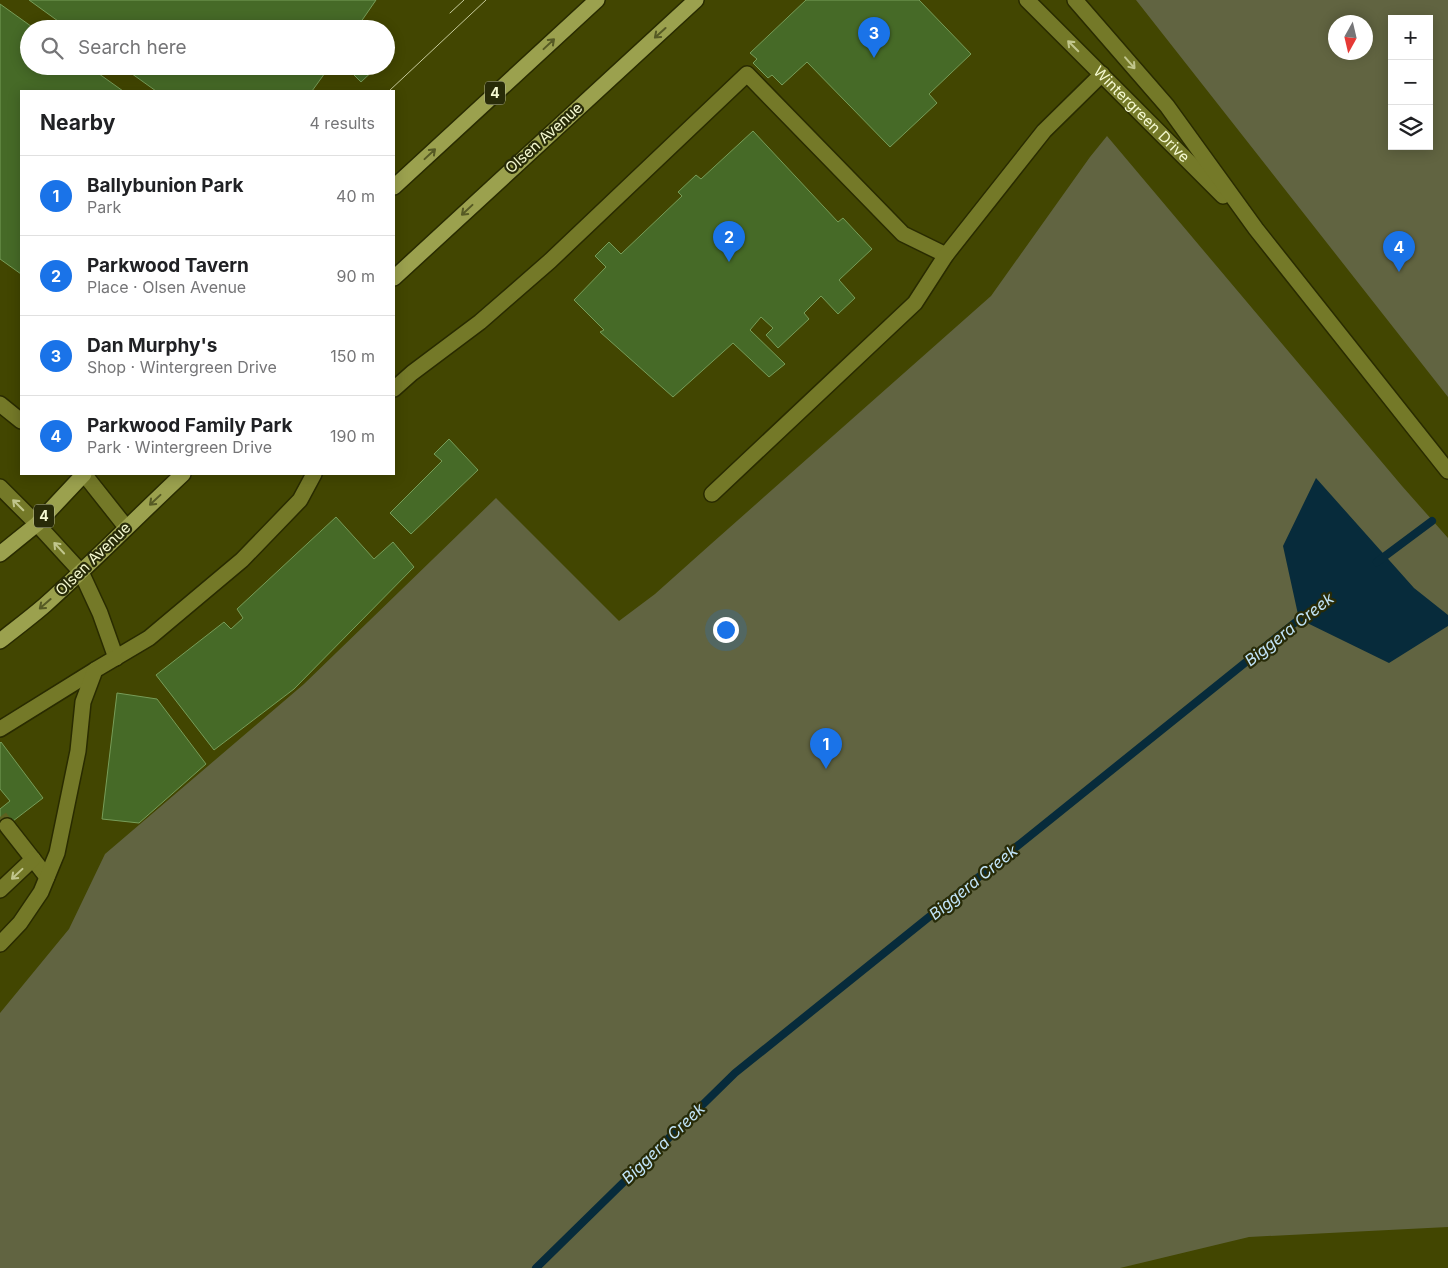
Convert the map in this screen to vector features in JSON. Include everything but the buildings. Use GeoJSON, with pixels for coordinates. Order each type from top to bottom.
{"type":"FeatureCollection","features":[{"type":"Feature","properties":{"kind":"main road","name":"4"},"geometry":{"type":"LineString","coordinates":[[395,186],[597,0]]}},
{"type":"Feature","properties":{"kind":"main road","name":"Olsen Avenue"},"geometry":{"type":"LineString","coordinates":[[395,277],[696,0]]}},
{"type":"Feature","properties":{"kind":"main road","name":"4"},"geometry":{"type":"LineString","coordinates":[[0,554],[37,524],[83,475]]}},
{"type":"Feature","properties":{"kind":"main road","name":"Olsen Avenue"},"geometry":{"type":"LineString","coordinates":[[0,641],[81,572],[182,475]]}},
{"type":"Feature","properties":{"kind":"street","name":"Wintergreen Drive"},"geometry":{"type":"LineString","coordinates":[[1027,0],[1256,229]]}},
{"type":"Feature","properties":{"kind":"street","name":"Wintergreen Drive"},"geometry":{"type":"LineString","coordinates":[[1075,0],[1167,106],[1256,229],[1448,471]]}},
{"type":"Feature","properties":{"kind":"street"},"geometry":{"type":"LineString","coordinates":[[395,389],[412,373],[480,322],[550,261],[748,74],[904,234],[946,256]]}},
{"type":"Feature","properties":{"kind":"street"},"geometry":{"type":"LineString","coordinates":[[712,494],[915,303],[946,256],[1044,131],[1102,74]]}},
{"type":"Feature","properties":{"kind":"street"},"geometry":{"type":"LineString","coordinates":[[0,404],[20,420]]}},
{"type":"Feature","properties":{"kind":"street"},"geometry":{"type":"LineString","coordinates":[[85,475],[126,527]]}},
{"type":"Feature","properties":{"kind":"street"},"geometry":{"type":"LineString","coordinates":[[0,729],[149,638],[242,560],[300,500],[313,475]]}},
{"type":"Feature","properties":{"kind":"street"},"geometry":{"type":"LineString","coordinates":[[0,487],[81,572],[100,613],[116,658]]}},
{"type":"Feature","properties":{"kind":"street"},"geometry":{"type":"LineString","coordinates":[[0,944],[20,923],[41,892],[56,853],[78,751],[83,702],[95,670]]}},
{"type":"Feature","properties":{"kind":"street"},"geometry":{"type":"LineString","coordinates":[[7,826],[47,877]]}},
{"type":"Feature","properties":{"kind":"street"},"geometry":{"type":"LineString","coordinates":[[0,890],[33,859]]}},
{"type":"Feature","properties":{"kind":"green space"},"geometry":{"type":"Polygon","coordinates":[[[1136,0],[1448,0],[1448,397],[1136,0]]]}},
{"type":"Feature","properties":{"kind":"green space"},"geometry":{"type":"Polygon","coordinates":[[[1107,136],[1448,538],[1448,1227],[1249,1237],[1120,1268],[0,1268],[0,1013],[69,929],[105,854],[304,684],[496,498],[619,621],[655,594],[991,296],[1107,136]]]}},
{"type":"Feature","properties":{"kind":"water"},"geometry":{"type":"Polygon","coordinates":[[[1316,478],[1414,588],[1448,615],[1448,626],[1389,663],[1299,619],[1283,546],[1316,478]]]}},
{"type":"Feature","properties":{"kind":"waterway","name":"Biggera Creek"},"geometry":{"type":"LineString","coordinates":[[1377,562],[1432,521]]}},
{"type":"Feature","properties":{"kind":"waterway","name":"Biggera Creek"},"geometry":{"type":"LineString","coordinates":[[536,1268],[735,1073],[1307,613]]}},
{"type":"Feature","properties":{"kind":"tunnel"},"geometry":{"type":"LineString","coordinates":[[0,817],[7,826]]}},
{"type":"Feature","properties":{"kind":"tram line"},"geometry":{"type":"LineString","coordinates":[[450,13],[464,0]]}},
{"type":"Feature","properties":{"kind":"tram line"},"geometry":{"type":"LineString","coordinates":[[390,90],[486,0]]}},
{"type":"Feature","properties":{"kind":"place","name":"Dan Murphy's"},"geometry":{"type":"Point","coordinates":[874,58]}},
{"type":"Feature","properties":{"kind":"place","name":"Parkwood Tavern"},"geometry":{"type":"Point","coordinates":[729,262]}},
{"type":"Feature","properties":{"kind":"place","name":"Parkwood Family Park"},"geometry":{"type":"Point","coordinates":[1399,272]}},
{"type":"Feature","properties":{"kind":"place","name":"Ballybunion Park"},"geometry":{"type":"Point","coordinates":[826,769]}}]}
